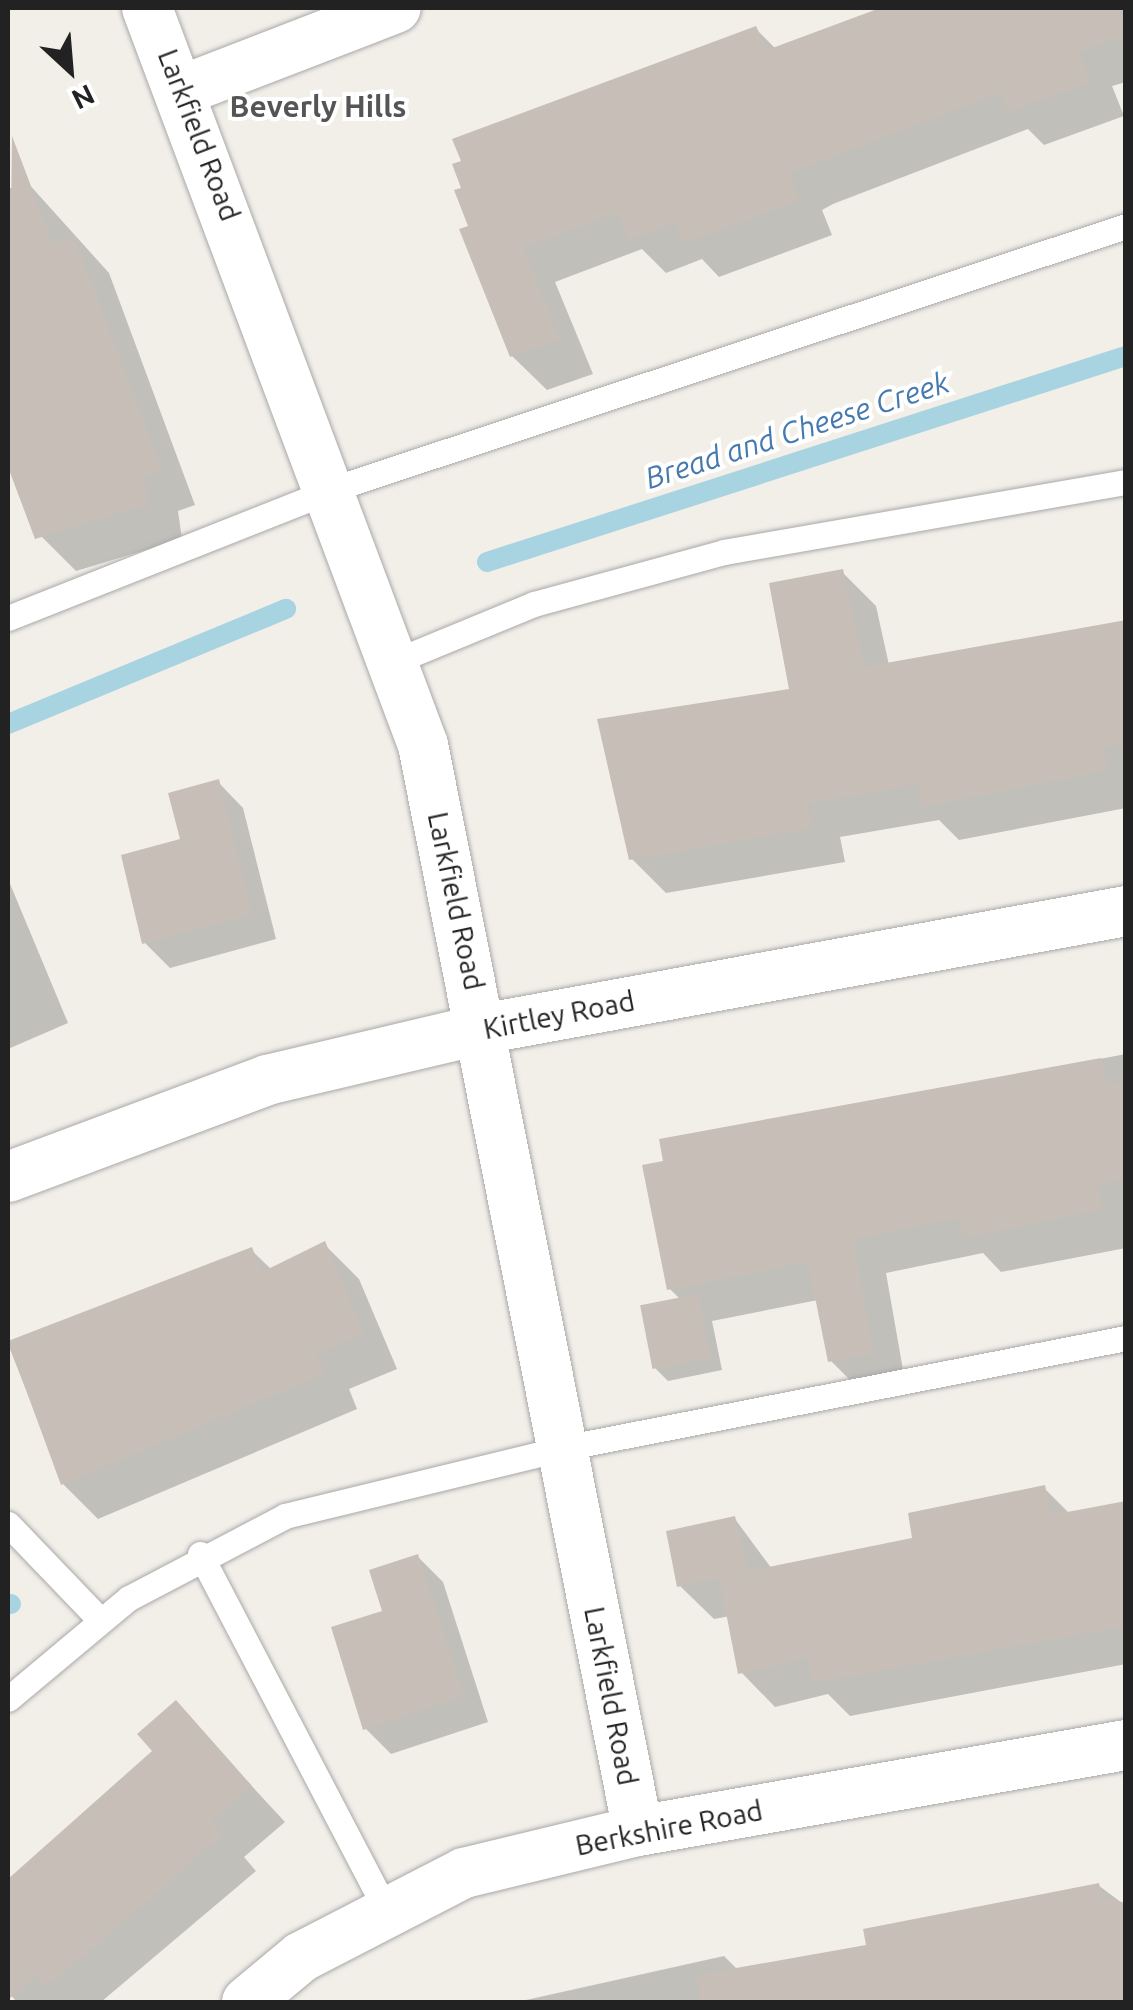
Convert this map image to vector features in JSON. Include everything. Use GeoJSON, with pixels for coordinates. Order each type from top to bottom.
{"type":"FeatureCollection","features":[{"type":"Feature","properties":{"kind":"street","name":"Larkfield Road"},"geometry":{"type":"LineString","coordinates":[[147,8],[183,90],[398,660],[482,1029],[638,1831]]}},
{"type":"Feature","properties":{"kind":"street"},"geometry":{"type":"LineString","coordinates":[[183,90],[396,8]]}},
{"type":"Feature","properties":{"kind":"street","name":"Kirtley Road"},"geometry":{"type":"LineString","coordinates":[[8,1176],[267,1080],[482,1029],[1126,911]]}},
{"type":"Feature","properties":{"kind":"street","name":"Berkshire Road"},"geometry":{"type":"LineString","coordinates":[[247,2002],[301,1957],[464,1873],[638,1831],[1126,1745]]}},
{"type":"Feature","properties":{"kind":"lane"},"geometry":{"type":"LineString","coordinates":[[8,618],[334,490],[1126,226]]}},
{"type":"Feature","properties":{"kind":"lane"},"geometry":{"type":"LineString","coordinates":[[398,660],[534,604],[724,552],[1126,482]]}},
{"type":"Feature","properties":{"kind":"lane"},"geometry":{"type":"LineString","coordinates":[[8,1699],[101,1621],[200,1554],[284,1516],[563,1448],[1126,1338]]}},
{"type":"Feature","properties":{"kind":"lane"},"geometry":{"type":"LineString","coordinates":[[8,1524],[101,1621]]}},
{"type":"Feature","properties":{"kind":"lane"},"geometry":{"type":"LineString","coordinates":[[200,1554],[386,1910]]}},
{"type":"Feature","properties":{"kind":"building"},"geometry":{"type":"Polygon","coordinates":[[[880,8],[1126,8],[1126,35],[1079,52],[1091,82],[1008,112],[1000,93],[798,170],[790,175],[799,200],[683,244],[675,223],[629,240],[618,212],[523,248],[560,339],[510,357],[459,229],[468,226],[454,190],[461,188],[452,164],[461,161],[452,139],[756,26],[767,50],[880,8]]]}},
{"type":"Feature","properties":{"kind":"building"},"geometry":{"type":"Polygon","coordinates":[[[12,136],[53,244],[74,236],[162,470],[144,477],[148,504],[35,539],[8,467],[12,136]]]}},
{"type":"Feature","properties":{"kind":"building"},"geometry":{"type":"Polygon","coordinates":[[[843,569],[864,667],[1126,620],[1126,743],[1104,747],[1108,770],[923,807],[918,784],[807,804],[812,828],[629,860],[597,719],[789,689],[769,583],[843,569]]]}},
{"type":"Feature","properties":{"kind":"building"},"geometry":{"type":"Polygon","coordinates":[[[219,779],[252,914],[142,944],[121,855],[180,839],[168,793],[219,779]]]}},
{"type":"Feature","properties":{"kind":"building"},"geometry":{"type":"Polygon","coordinates":[[[1101,1058],[1107,1084],[1126,1080],[1126,1179],[1097,1185],[1103,1209],[964,1238],[960,1218],[853,1239],[873,1353],[828,1362],[808,1262],[667,1290],[642,1165],[663,1161],[659,1139],[1101,1058]]]}},
{"type":"Feature","properties":{"kind":"building"},"geometry":{"type":"Polygon","coordinates":[[[325,1241],[364,1334],[316,1354],[324,1374],[61,1485],[8,1341],[252,1247],[262,1272],[325,1241]]]}},
{"type":"Feature","properties":{"kind":"building"},"geometry":{"type":"Polygon","coordinates":[[[698,1294],[710,1358],[652,1369],[640,1305],[698,1294]]]}},
{"type":"Feature","properties":{"kind":"building"},"geometry":{"type":"Polygon","coordinates":[[[1045,1485],[1051,1515],[1126,1501],[1126,1626],[813,1683],[808,1658],[738,1674],[719,1577],[677,1587],[666,1531],[735,1516],[748,1571],[739,1573],[912,1538],[908,1513],[1045,1485]]]}},
{"type":"Feature","properties":{"kind":"building"},"geometry":{"type":"Polygon","coordinates":[[[418,1554],[464,1696],[363,1730],[331,1627],[382,1611],[369,1570],[418,1554]]]}},
{"type":"Feature","properties":{"kind":"building"},"geometry":{"type":"Polygon","coordinates":[[[176,1700],[252,1786],[211,1821],[223,1834],[61,1976],[44,1986],[35,1976],[8,2000],[8,1879],[152,1751],[137,1734],[176,1700]]]}},
{"type":"Feature","properties":{"kind":"building"},"geometry":{"type":"Polygon","coordinates":[[[1099,1883],[1102,1898],[1126,1903],[1126,2002],[700,2002],[697,1975],[866,1945],[863,1929],[1099,1883]]]}},
{"type":"Feature","properties":{"kind":"waterway","name":"Bread and Cheese Creek"},"geometry":{"type":"LineString","coordinates":[[487,562],[1126,356]]}},
{"type":"Feature","properties":{"kind":"waterway","name":"Bread and Cheese Creek"},"geometry":{"type":"LineString","coordinates":[[8,724],[286,609]]}},
{"type":"Feature","properties":{"kind":"district","name":"Beverly Hills"},"geometry":{"type":"Point","coordinates":[318,106]}}]}
